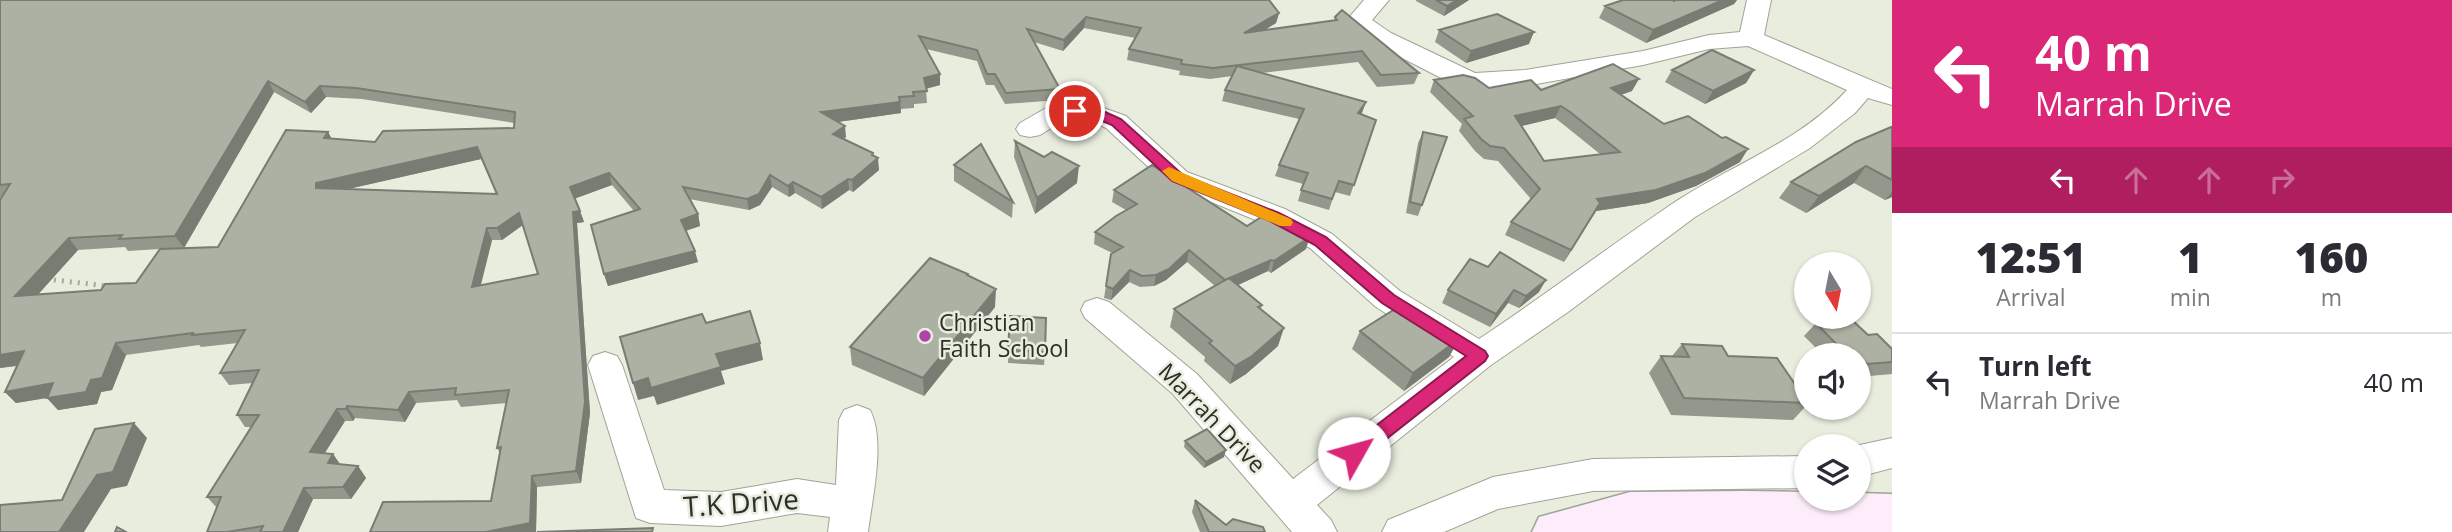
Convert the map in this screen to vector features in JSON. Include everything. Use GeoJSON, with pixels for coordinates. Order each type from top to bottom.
{"type":"FeatureCollection","features":[{"type":"Feature","properties":{"kind":"main road"},"geometry":{"type":"LineString","coordinates":[[1556,532],[1630,513],[1892,515]]}},
{"type":"Feature","properties":{"kind":"street"},"geometry":{"type":"LineString","coordinates":[[1377,0],[1359,21],[1382,38],[1456,76],[1475,81],[1525,78],[1654,55],[1709,41],[1751,38],[1863,88],[1892,97]]}},
{"type":"Feature","properties":{"kind":"street"},"geometry":{"type":"LineString","coordinates":[[1751,38],[1759,0]]}},
{"type":"Feature","properties":{"kind":"street"},"geometry":{"type":"LineString","coordinates":[[1292,502],[1479,356],[1556,304],[1684,210],[1800,142],[1846,107],[1863,88]]}},
{"type":"Feature","properties":{"kind":"street"},"geometry":{"type":"LineString","coordinates":[[1030,129],[1058,113],[1075,111],[1098,114],[1116,122],[1177,178],[1274,216],[1321,241],[1388,299],[1479,356]]}},
{"type":"Feature","properties":{"kind":"street","name":"Marrah Drive"},"geometry":{"type":"LineString","coordinates":[[1097,310],[1185,384],[1317,532]]}},
{"type":"Feature","properties":{"kind":"street","name":"T.K Drive"},"geometry":{"type":"LineString","coordinates":[[605,365],[650,506],[721,509],[797,496],[851,518],[857,420]]}},
{"type":"Feature","properties":{"kind":"street"},"geometry":{"type":"LineString","coordinates":[[1871,458],[1892,453]]}},
{"type":"Feature","properties":{"kind":"street"},"geometry":{"type":"LineString","coordinates":[[1402,532],[1493,493],[1593,475],[1794,472]]}},
{"type":"Feature","properties":{"kind":"path"},"geometry":{"type":"LineString","coordinates":[[40,280],[116,287]]}},
{"type":"Feature","properties":{"kind":"building"},"geometry":{"type":"Polygon","coordinates":[[[0,0],[1269,0],[1279,13],[1244,33],[1337,20],[1335,17],[1342,10],[1419,73],[1381,75],[1362,51],[1213,68],[1181,64],[1182,60],[1129,49],[1141,28],[1086,17],[1064,40],[1027,29],[1060,89],[1006,93],[995,74],[987,74],[977,50],[919,36],[940,74],[924,78],[927,91],[913,92],[914,96],[899,97],[900,102],[821,112],[845,126],[833,134],[878,158],[852,180],[848,179],[821,197],[793,182],[788,186],[770,175],[759,194],[747,199],[683,187],[698,214],[681,220],[695,251],[604,274],[591,225],[640,209],[609,173],[570,187],[580,211],[573,212],[585,402],[576,471],[532,476],[530,523],[486,532],[370,532],[383,502],[491,501],[501,447],[497,448],[509,390],[455,395],[456,388],[409,392],[398,410],[347,406],[346,409],[337,409],[310,452],[333,454],[328,463],[358,466],[343,487],[304,488],[283,532],[260,532],[263,526],[227,532],[207,532],[221,497],[207,497],[259,415],[237,415],[259,370],[220,373],[245,330],[192,335],[193,333],[116,343],[102,378],[91,380],[86,392],[47,398],[53,383],[5,392],[24,351],[0,355],[0,200],[10,184],[0,185],[0,0]],[[268,81],[175,236],[69,238],[15,296],[101,290],[105,284],[136,283],[160,249],[218,247],[286,130],[328,132],[324,138],[375,142],[383,131],[514,128],[515,112],[356,88],[320,86],[305,102],[268,81]],[[477,147],[316,183],[316,188],[497,194],[477,147]],[[519,213],[497,228],[487,228],[472,287],[538,274],[519,213]]]}},
{"type":"Feature","properties":{"kind":"building"},"geometry":{"type":"Polygon","coordinates":[[[1436,0],[1457,0],[1447,6],[1436,0]]]}},
{"type":"Feature","properties":{"kind":"building"},"geometry":{"type":"Polygon","coordinates":[[[1623,0],[1723,0],[1653,30],[1605,6],[1623,0]]]}},
{"type":"Feature","properties":{"kind":"building"},"geometry":{"type":"Polygon","coordinates":[[[1497,14],[1534,32],[1471,51],[1439,30],[1497,14]]]}},
{"type":"Feature","properties":{"kind":"building"},"geometry":{"type":"Polygon","coordinates":[[[1712,50],[1754,70],[1713,91],[1672,70],[1712,50]]]}},
{"type":"Feature","properties":{"kind":"building"},"geometry":{"type":"Polygon","coordinates":[[[1613,64],[1639,79],[1611,88],[1664,124],[1688,116],[1722,138],[1726,137],[1748,149],[1705,173],[1656,190],[1597,199],[1600,203],[1571,250],[1511,222],[1540,189],[1504,148],[1490,146],[1481,139],[1464,119],[1473,116],[1434,80],[1463,75],[1475,78],[1489,88],[1531,80],[1541,90],[1613,64]],[[1561,106],[1515,116],[1544,161],[1620,152],[1561,106]]]}},
{"type":"Feature","properties":{"kind":"building"},"geometry":{"type":"Polygon","coordinates":[[[1237,66],[1366,102],[1358,113],[1376,120],[1354,185],[1339,181],[1332,199],[1301,190],[1308,173],[1279,165],[1304,109],[1225,90],[1237,66]]]}},
{"type":"Feature","properties":{"kind":"building"},"geometry":{"type":"Polygon","coordinates":[[[1892,127],[1892,180],[1866,166],[1819,196],[1791,182],[1856,142],[1892,127]]]}},
{"type":"Feature","properties":{"kind":"building"},"geometry":{"type":"Polygon","coordinates":[[[1423,132],[1447,137],[1422,205],[1410,202],[1423,132]]]}},
{"type":"Feature","properties":{"kind":"building"},"geometry":{"type":"Polygon","coordinates":[[[1015,141],[1044,157],[1052,152],[1079,166],[1037,198],[1015,141]]]}},
{"type":"Feature","properties":{"kind":"building"},"geometry":{"type":"Polygon","coordinates":[[[981,144],[1013,202],[954,165],[981,144]]]}},
{"type":"Feature","properties":{"kind":"building"},"geometry":{"type":"Polygon","coordinates":[[[1152,165],[1247,226],[1266,214],[1310,237],[1274,261],[1225,280],[1189,250],[1169,269],[1156,275],[1142,276],[1130,270],[1113,289],[1106,286],[1111,254],[1123,247],[1095,232],[1137,204],[1114,190],[1152,165]]]}},
{"type":"Feature","properties":{"kind":"building"},"geometry":{"type":"Polygon","coordinates":[[[1500,252],[1546,280],[1526,296],[1514,290],[1496,314],[1448,290],[1470,259],[1488,267],[1500,252]]]}},
{"type":"Feature","properties":{"kind":"building","name":"Christian Faith School"},"geometry":{"type":"Polygon","coordinates":[[[930,258],[996,289],[923,378],[850,347],[930,258]]]}},
{"type":"Feature","properties":{"kind":"building"},"geometry":{"type":"Polygon","coordinates":[[[1229,278],[1262,305],[1258,307],[1284,328],[1252,356],[1235,366],[1209,343],[1212,341],[1174,309],[1229,278]]]}},
{"type":"Feature","properties":{"kind":"building"},"geometry":{"type":"Polygon","coordinates":[[[1403,304],[1459,339],[1413,373],[1360,331],[1403,304]]]}},
{"type":"Feature","properties":{"kind":"building"},"geometry":{"type":"Polygon","coordinates":[[[750,311],[760,343],[716,354],[721,367],[651,388],[648,378],[633,383],[620,337],[702,314],[706,323],[750,311]]]}},
{"type":"Feature","properties":{"kind":"building"},"geometry":{"type":"Polygon","coordinates":[[[1010,316],[1046,318],[1045,352],[1008,350],[1010,316]]]}},
{"type":"Feature","properties":{"kind":"building"},"geometry":{"type":"Polygon","coordinates":[[[1822,329],[1862,329],[1868,335],[1877,334],[1892,349],[1892,362],[1871,364],[1871,343],[1835,343],[1822,329]]]}},
{"type":"Feature","properties":{"kind":"building"},"geometry":{"type":"Polygon","coordinates":[[[1682,344],[1722,346],[1728,356],[1777,358],[1794,383],[1794,403],[1684,398],[1661,356],[1689,357],[1682,344]]]}},
{"type":"Feature","properties":{"kind":"building"},"geometry":{"type":"Polygon","coordinates":[[[134,423],[113,472],[97,475],[59,532],[0,532],[0,505],[62,500],[95,429],[134,423]]]}},
{"type":"Feature","properties":{"kind":"building"},"geometry":{"type":"Polygon","coordinates":[[[1207,429],[1226,450],[1206,462],[1185,441],[1207,429]]]}},
{"type":"Feature","properties":{"kind":"building"},"geometry":{"type":"Polygon","coordinates":[[[1195,500],[1226,525],[1233,519],[1263,527],[1265,532],[1209,532],[1195,500]]]}},
{"type":"Feature","properties":{"kind":"building"},"geometry":{"type":"Polygon","coordinates":[[[653,528],[652,532],[537,532],[653,528]]]}},
{"type":"Feature","properties":{"kind":"slow traffic"},"geometry":{"type":"LineString","coordinates":[[1169,171],[1177,178],[1285,222]]}},
{"type":"Feature","properties":{"kind":"place","name":"Christian Faith School"},"geometry":{"type":"Point","coordinates":[925,336]}},
{"type":"Feature","properties":{"kind":"route"},"geometry":{"type":"LineString","coordinates":[[1075,111],[1098,114],[1116,122],[1152,152],[1160,164],[1177,178],[1274,216],[1321,241],[1388,299],[1479,356],[1354,453]]}}]}
